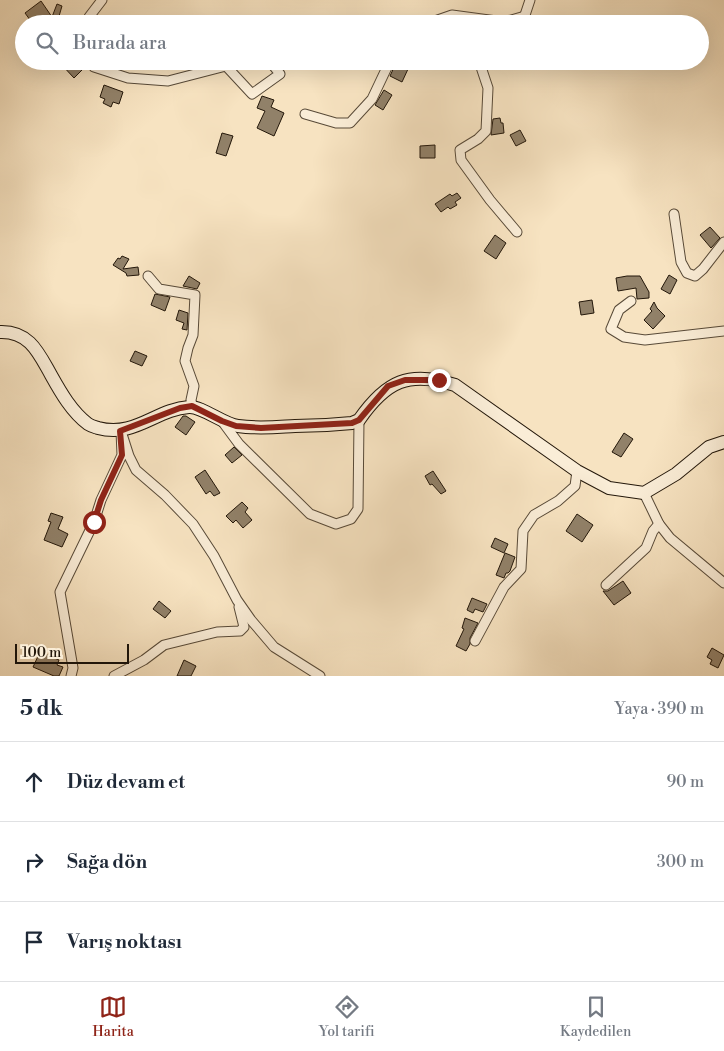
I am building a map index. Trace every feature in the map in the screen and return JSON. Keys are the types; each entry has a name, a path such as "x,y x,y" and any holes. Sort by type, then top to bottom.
{"street":[{"path":"91,15 102,0"},
{"path":"525,15 530,0"},
{"path":"103,70 128,78 168,81 211,70"},
{"path":"230,70 252,94 280,74 277,70"},
{"path":"304,114 336,123 350,123 372,99 386,70"},
{"path":"482,70 488,88 486,131 478,139 460,150 461,160 490,200 517,232"},
{"path":"674,214 681,262 687,273 695,276 703,269 724,242"},
{"path":"148,276 159,289 195,296 193,335 185,361 194,386 190,400 192,406"},
{"path":"630,301 619,310 612,329 624,337 645,340 724,331"},
{"path":"0,332 7,332 26,339 40,353 71,408 89,425 106,430 120,431 180,408 192,406 236,426 261,428 326,426 352,423 359,420 388,386 405,380 439,380 455,385 577,471 609,488 644,493 676,474 708,447 724,442"},
{"path":"222,421 240,444 310,514 336,524 351,519 358,509 359,420"},
{"path":"120,431 136,470 165,494 193,524 214,556 237,600 251,620 274,647 320,676"},
{"path":"71,676 72,668 60,592 94,522 101,500 122,455 120,431"},
{"path":"475,641 504,587 522,569 523,531 534,515 558,501 575,486 577,471"},
{"path":"644,493 659,524 670,538 724,583"},
{"path":"606,584 646,548 653,531 659,524"},
{"path":"114,676 144,660 164,645 217,632 240,631 244,627 237,600"}],"building":[{"path":"41,1 51,15 26,15 25,13"},
{"path":"57,4 62,6 59,15 53,15"},
{"path":"67,70 82,70 74,78"},
{"path":"393,70 408,70 402,82 390,76"},
{"path":"104,85 123,92 119,104 113,102 111,107 103,103 105,99 100,97"},
{"path":"384,90 392,95 383,110 375,105"},
{"path":"262,96 274,100 271,107 284,113 274,136 257,128 265,111 257,108"},
{"path":"500,118 501,123 503,123 504,133 491,135 493,119"},
{"path":"520,130 526,141 516,146 510,135"},
{"path":"222,133 233,136 226,156 216,153"},
{"path":"435,145 435,158 420,158 420,146"},
{"path":"457,193 461,198 455,202 457,205 450,209 448,207 441,212 435,204 450,194 452,196"},
{"path":"710,227 720,238 711,248 700,235"},
{"path":"495,235 506,243 496,259 484,251"},
{"path":"122,256 129,259 123,269 138,267 139,275 127,276 126,273 113,265"},
{"path":"669,275 677,280 670,294 661,289"},
{"path":"189,276 200,283 197,289 183,286"},
{"path":"640,276 649,292 649,298 637,299 636,288 618,291 616,278"},
{"path":"155,294 170,297 165,311 151,305"},
{"path":"592,300 594,313 581,315 579,302"},
{"path":"654,302 665,316 653,329 644,320 652,311 650,309"},
{"path":"179,310 188,313 187,330 182,329 184,323 176,320"},
{"path":"135,351 147,356 142,366 130,361"},
{"path":"183,416 195,422 186,435 175,427"},
{"path":"624,433 633,439 621,457 612,452"},
{"path":"234,447 242,455 232,463 225,455"},
{"path":"205,470 220,493 214,496 210,491 206,494 195,477"},
{"path":"433,471 446,491 441,494 432,484 430,485 425,476"},
{"path":"242,502 248,508 245,512 252,520 243,528 236,520 233,523 226,516"},
{"path":"51,513 63,517 58,529 68,534 62,547 44,540 51,522 48,521"},
{"path":"577,514 593,525 582,542 566,531"},
{"path":"495,538 508,544 504,553 491,547"},
{"path":"505,553 515,557 510,571 506,573 504,578 496,575"},
{"path":"623,581 631,593 614,605 603,591 608,591"},
{"path":"472,598 487,604 483,612 475,609 473,613 467,610"},
{"path":"159,601 171,611 165,618 153,609"},
{"path":"465,618 478,623 466,651 456,646 464,629 462,628"},
{"path":"712,648 724,655 718,668 710,664 712,660 707,657"},
{"path":"40,652 59,660 57,665 63,667 59,676 54,676 33,667"},
{"path":"184,660 196,666 191,676 177,676"}],"route":[{"path":"94,522 110,478 122,455 120,431 180,408 192,406 236,426 261,428 326,426 352,423 359,420 388,386 405,380 439,380"}]}
